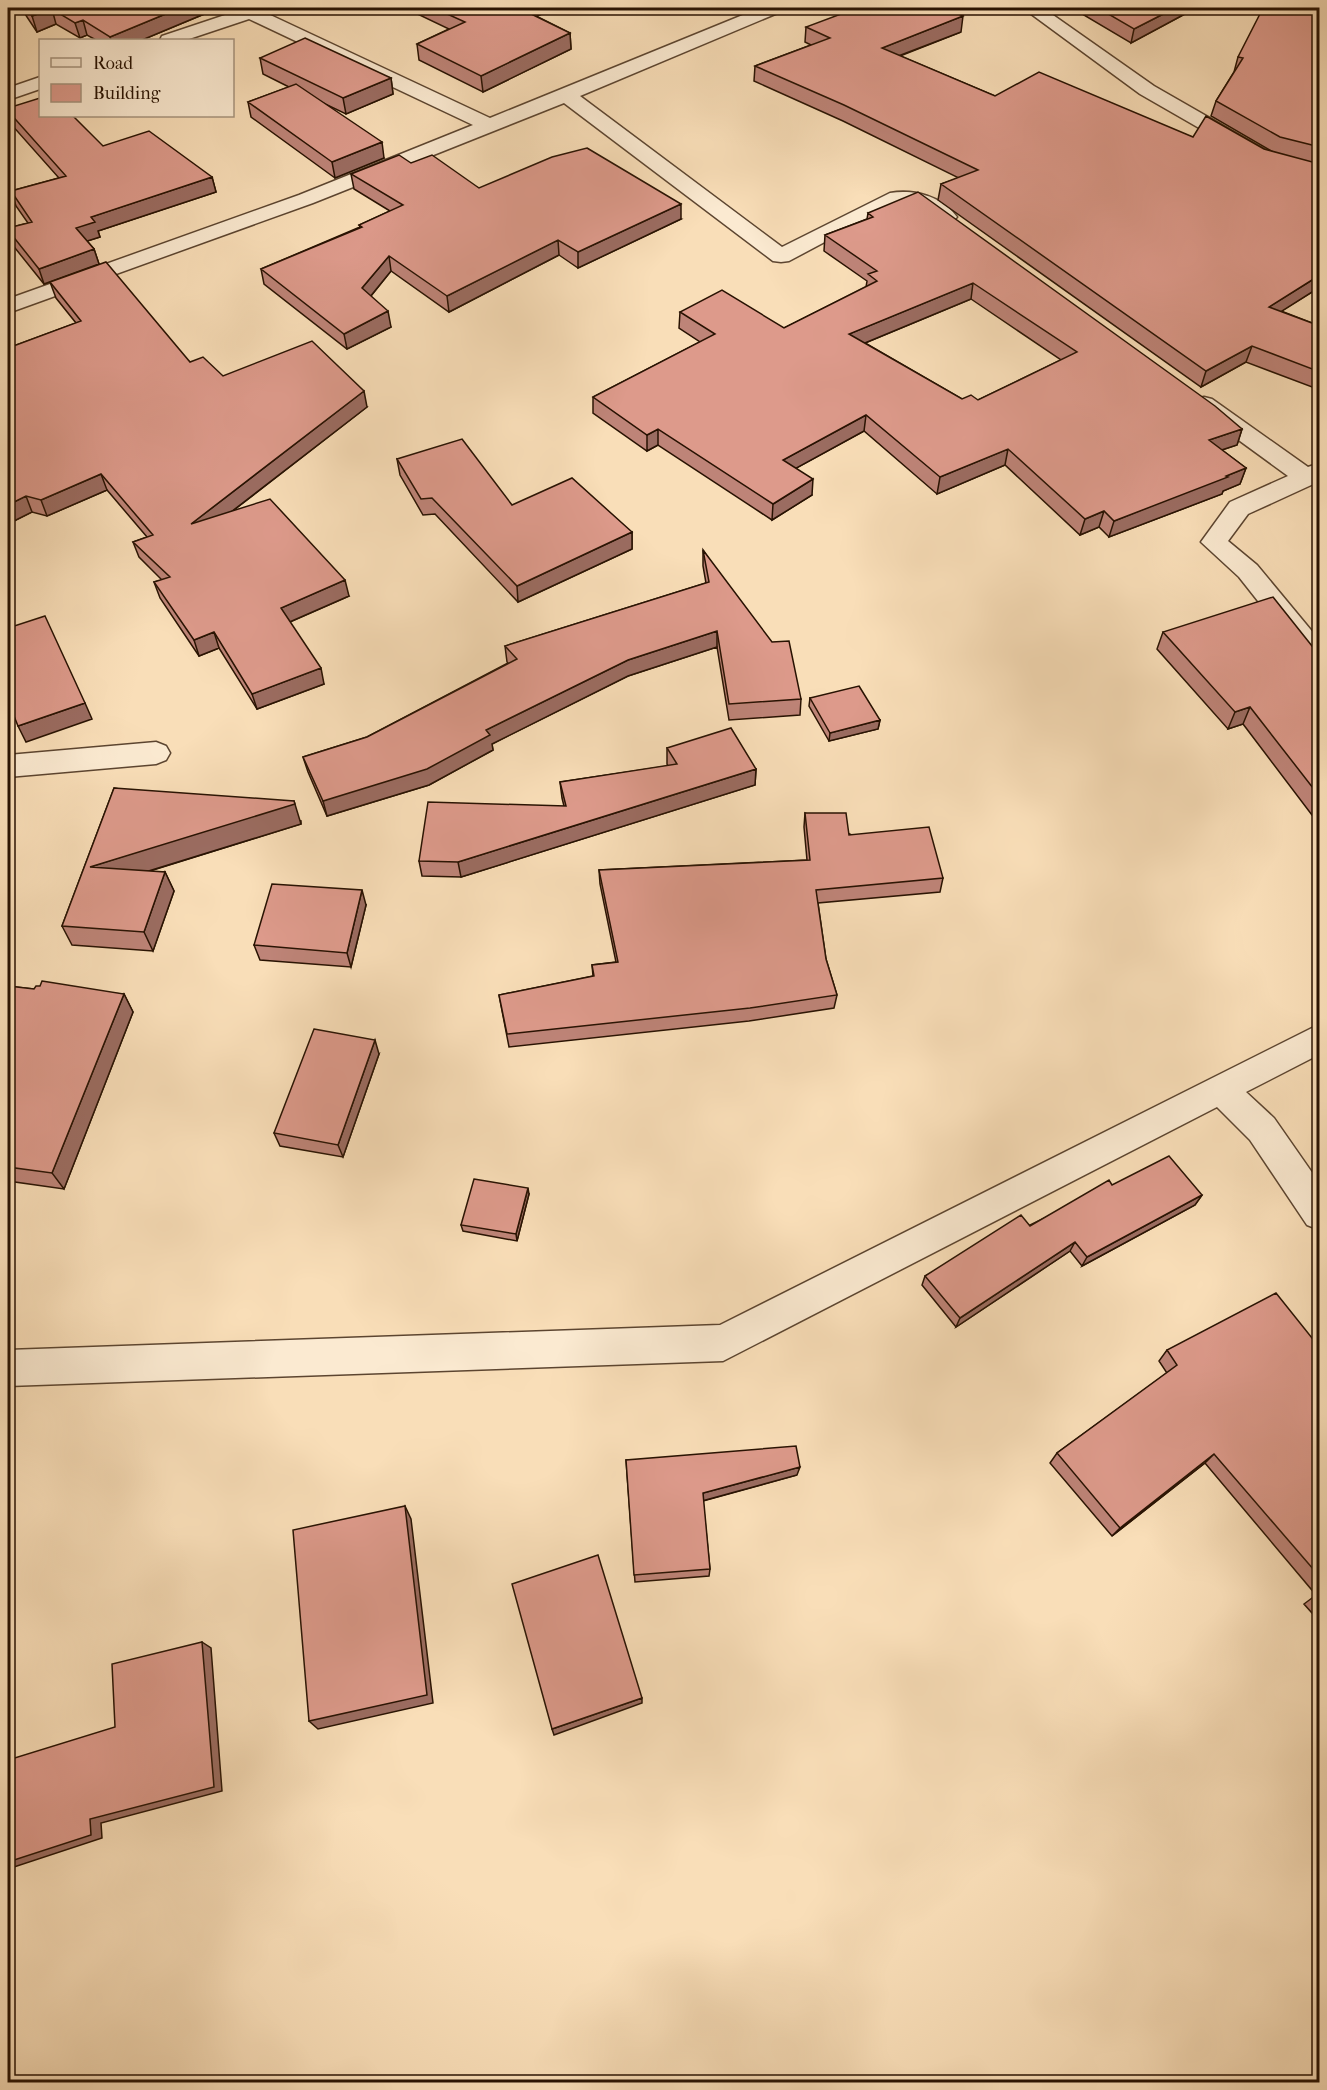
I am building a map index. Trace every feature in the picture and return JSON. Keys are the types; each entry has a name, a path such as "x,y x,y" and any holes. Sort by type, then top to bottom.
{"street":[{"path":"8,306 306,199 566,95 774,8"},
{"path":"1032,8 1148,90 1267,159 1320,173"},
{"path":"172,39 252,9 490,126"},
{"path":"8,94 39,83"},
{"path":"566,95 781,256 890,199 905,196 922,200 960,227"},
{"path":"1190,394 1312,474"},
{"path":"1312,474 1239,508 1214,542 1248,571 1320,660"},
{"path":"8,766 156,753"},
{"path":"8,1368 723,1343 1320,1038"},
{"path":"1221,1089 1263,1129 1320,1214"}],"building":[{"path":"26,8 180,8 110,37 83,20 75,23 52,9 32,16"},
{"path":"434,8 519,8 570,33 481,76 417,44 465,22"},
{"path":"857,8 946,8 963,16 882,48 995,96 1039,72 1193,137 1206,116 1264,149 1320,164 1320,275 1269,307 1320,326 1320,372 1252,346 1206,371 941,184 978,170 844,105 755,66 830,38 806,27"},
{"path":"1098,8 1175,8 1134,29"},
{"path":"1263,8 1320,8 1320,147 1280,137 1216,101 1243,58 1238,57"},
{"path":"305,38 391,78 343,98 260,58"},
{"path":"296,84 382,142 332,162 248,102"},
{"path":"39,98 39,117 74,117 103,146 149,131 212,177 91,217 95,222 76,228 94,249 39,269 8,230 8,228 32,222 11,191 66,176 8,111 8,108"},
{"path":"587,148 681,204 578,252 558,240 447,296 389,256 362,288 388,311 344,334 261,269 362,227 359,225 403,205 351,174 399,155 411,163 432,155 479,188 552,157"},
{"path":"918,192 1215,406 1242,429 1209,440 1246,468 1114,521 1104,511 1085,519 1008,449 940,477 866,415 783,460 813,479 773,504 658,429 647,435 593,397 715,334 680,312 722,290 784,328 877,281 868,274 877,271 825,235 873,217 868,213","holes":["973,283 1077,352 978,400 971,395 962,399 849,334"]},
{"path":"106,262 190,362 203,357 223,376 312,341 364,391 191,524 270,499 345,580 281,608 321,668 252,694 214,632 194,640 154,582 170,577 133,542 153,535 101,474 41,500 26,496 8,505 8,348 81,321 50,282"},
{"path":"462,439 512,505 572,478 632,532 517,586 432,498 421,499 397,459"},
{"path":"703,550 772,642 789,641 801,699 729,704 717,631 628,660 486,730 490,735 427,769 323,801 303,757 367,737 517,659 505,646 709,582"},
{"path":"1273,597 1316,651 1320,652 1320,797 1250,707 1235,712 1163,632"},
{"path":"45,616 85,703 18,726 8,701 8,628"},
{"path":"859,686 880,720 830,733 810,698"},
{"path":"731,728 756,769 458,862 419,861 428,802 566,806 560,782 677,764 667,748"},
{"path":"114,788 294,801 295,804 90,867 165,872 144,932 62,926"},
{"path":"805,813 846,813 849,835 929,827 943,878 816,890 826,959 837,995 750,1008 507,1034 499,995 594,976 592,965 618,962 599,870 810,860"},
{"path":"272,884 362,890 347,953 254,945"},
{"path":"42,981 124,994 52,1173 8,1167 8,986 34,989 40,986"},
{"path":"314,1029 375,1040 338,1145 274,1133"},
{"path":"1169,1156 1202,1195 1087,1257 1075,1242 960,1318 925,1276 1021,1215 1030,1226 1109,1180 1112,1185"},
{"path":"474,1179 528,1188 516,1234 461,1225"},
{"path":"1276,1293 1320,1348 1320,1577 1214,1454 1120,1528 1057,1453 1177,1365 1167,1350"},
{"path":"796,1446 800,1467 703,1493 710,1569 634,1575 626,1460"},
{"path":"405,1506 427,1695 309,1721 293,1530"},
{"path":"598,1555 642,1698 552,1729 512,1584"},
{"path":"202,1642 214,1787 90,1819 91,1835 8,1862 8,1760 115,1727 112,1664"}]}
